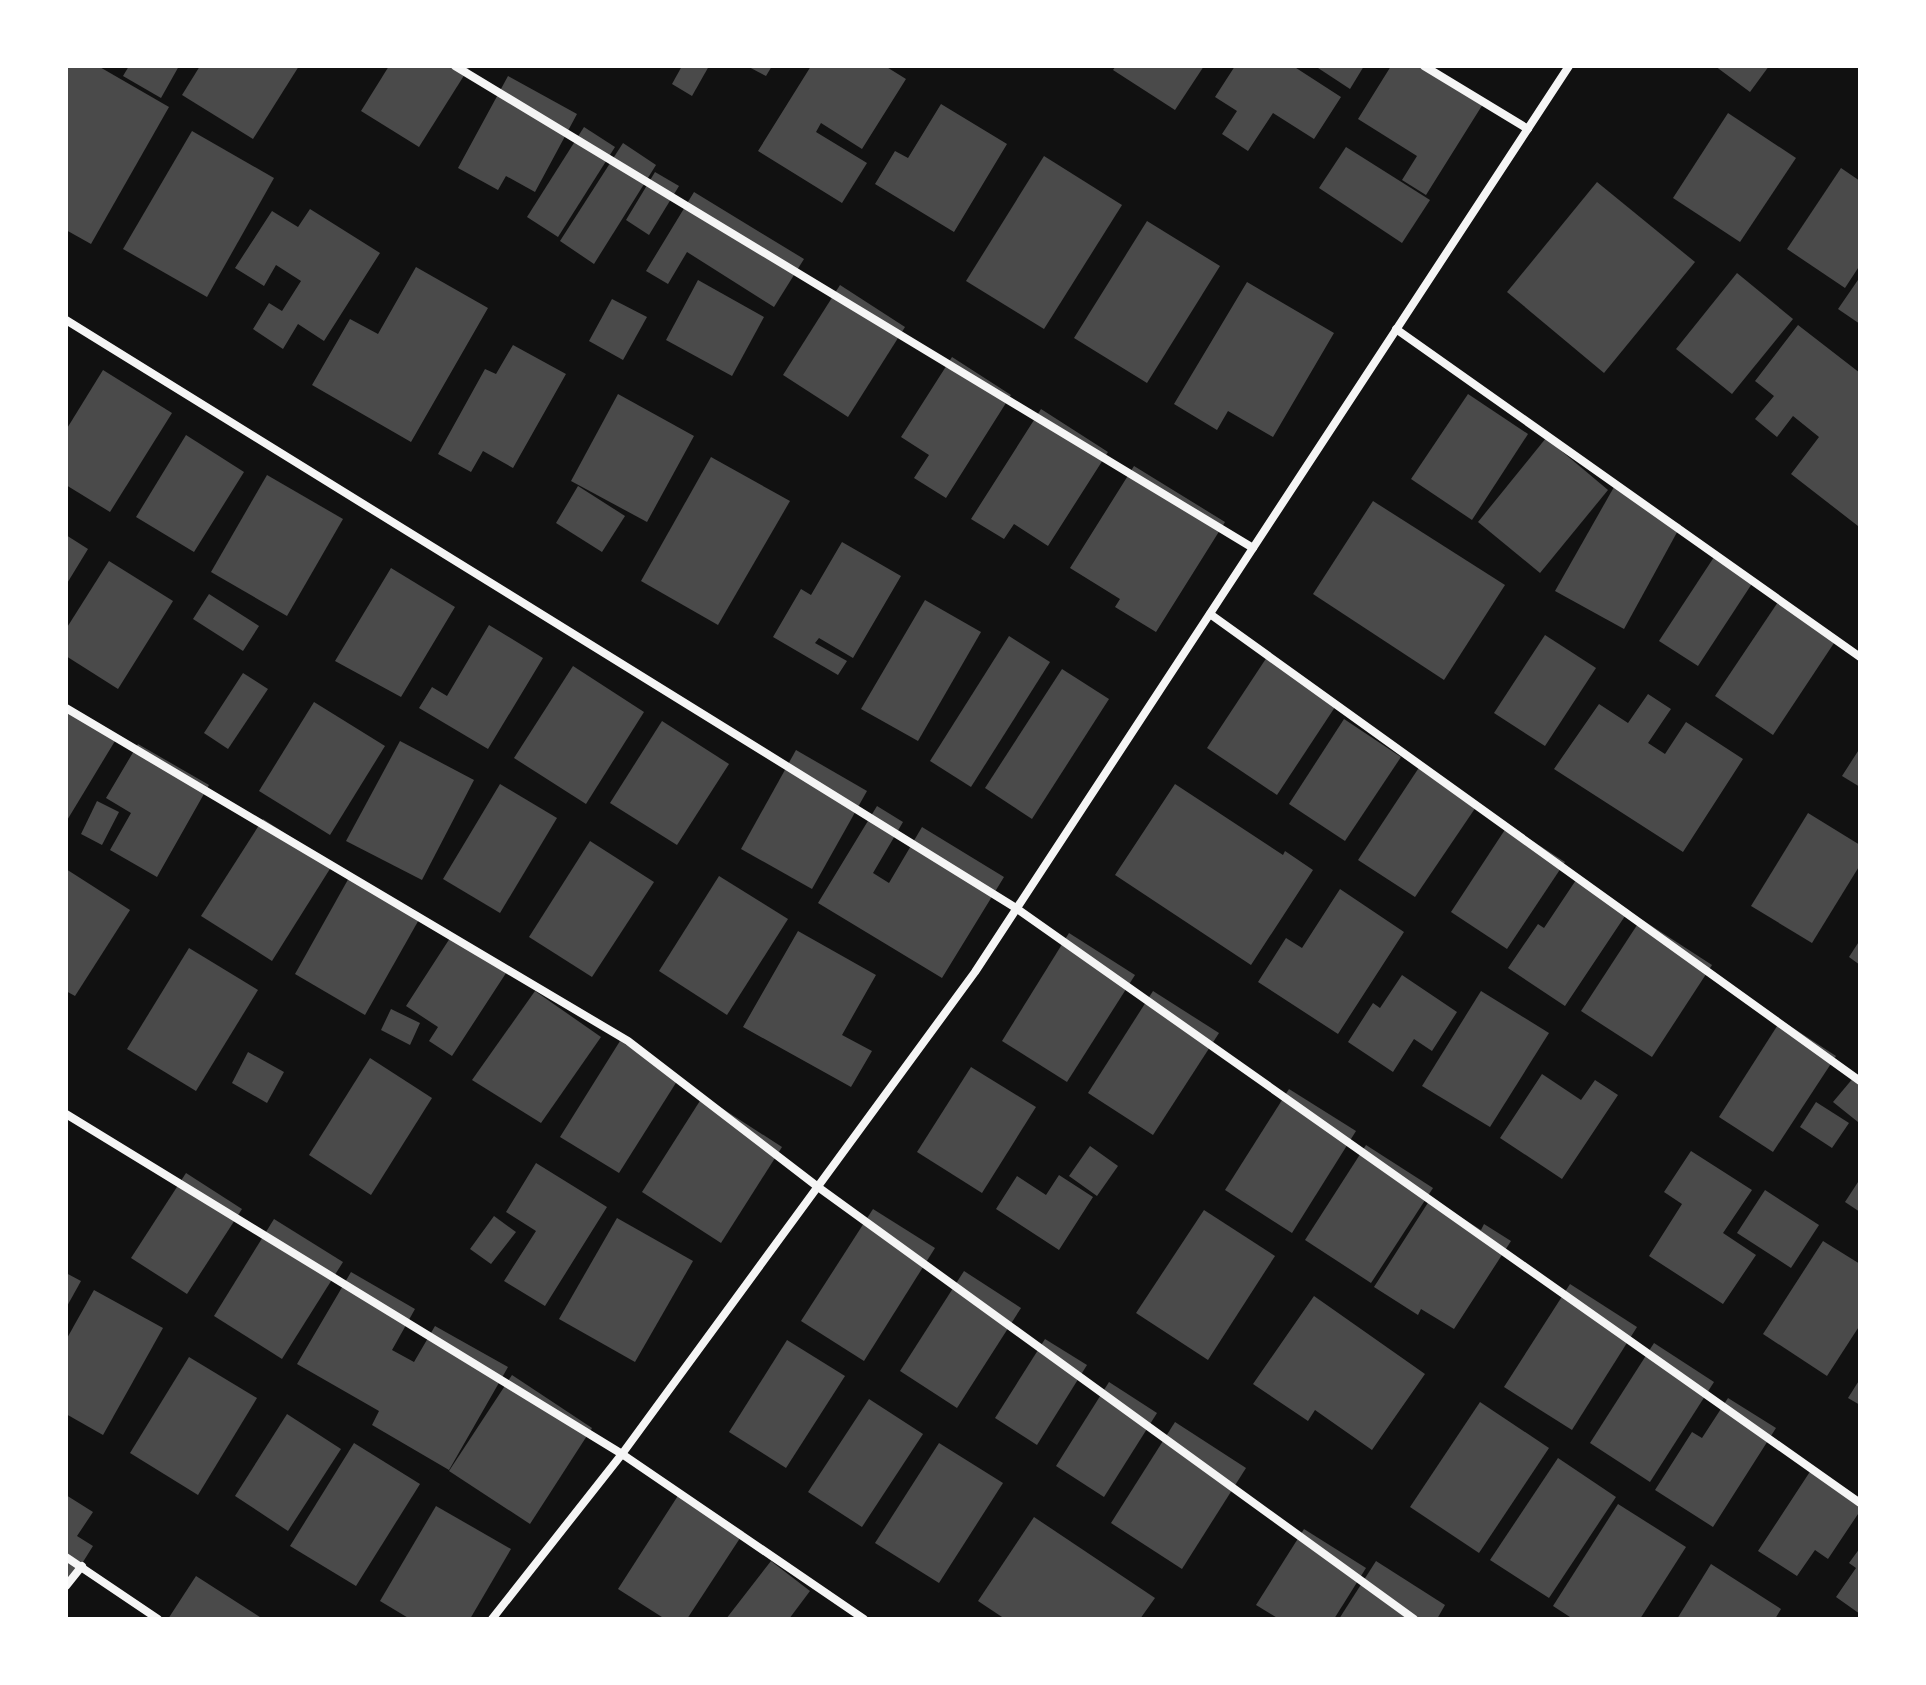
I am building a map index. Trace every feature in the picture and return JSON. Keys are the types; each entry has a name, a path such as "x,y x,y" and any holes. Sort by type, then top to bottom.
{"street":[{"path":"455,66 1253,548"},
{"path":"1424,66 1528,129"},
{"path":"492,1619 622,1454 975,972 1569,66"},
{"path":"66,320 1016,908 1860,1503"},
{"path":"1396,329 1860,657"},
{"path":"1210,614 1860,1081"},
{"path":"66,708 628,1041 818,1187 1414,1619"},
{"path":"66,1114 622,1454 864,1619"},
{"path":"66,1557 158,1619"},
{"path":"66,1586 82,1566"}],"building":[{"path":"66,66 98,66 169,107 91,244 66,230"},
{"path":"129,66 179,66 161,98 123,76"},
{"path":"200,66 299,66 253,139 182,95"},
{"path":"389,66 470,66 419,147 361,111"},
{"path":"682,66 709,66 692,96 672,84"},
{"path":"747,66 772,66 766,76"},
{"path":"811,66 885,66 906,79 862,149 821,123 816,132 867,163 842,203 758,151"},
{"path":"1116,66 1204,66 1175,110 1113,70"},
{"path":"1235,66 1293,66 1341,97 1314,139 1273,113 1248,151 1222,134 1237,111 1215,97"},
{"path":"1315,66 1364,66 1350,89"},
{"path":"1391,66 1423,66 1483,104 1426,195 1402,180 1417,156 1358,119"},
{"path":"1715,66 1769,66 1750,92"},
{"path":"508,76 577,114 535,192 506,176 498,190 458,168"},
{"path":"941,104 1007,144 954,232 875,184 895,151 908,158"},
{"path":"1728,113 1796,158 1740,242 1673,198"},
{"path":"584,127 615,147 558,237 527,217"},
{"path":"192,131 274,178 207,297 123,249"},
{"path":"623,143 656,165 594,264 560,241"},
{"path":"1346,147 1430,200 1402,243 1319,188"},
{"path":"1044,156 1122,205 1044,329 966,281"},
{"path":"1841,168 1860,181 1860,265 1845,288 1787,249"},
{"path":"655,172 679,186 649,235 626,220"},
{"path":"1597,182 1695,262 1604,373 1507,292"},
{"path":"694,192 804,259 774,307 687,252 668,284 646,271"},
{"path":"310,209 380,253 324,341 298,324 283,349 253,329 269,303 282,311 301,281 276,265 264,286 235,268 272,211 298,227"},
{"path":"1147,221 1220,266 1147,383 1074,338"},
{"path":"416,267 488,308 411,442 312,385 350,319 378,334"},
{"path":"1737,273 1793,319 1732,394 1676,349"},
{"path":"1860,277 1860,324 1838,309"},
{"path":"698,280 764,317 732,376 666,340"},
{"path":"1247,282 1334,333 1273,437 1228,411 1217,430 1174,404"},
{"path":"840,285 905,327 848,417 783,375"},
{"path":"612,299 647,317 623,360 589,341"},
{"path":"1798,325 1860,373 1858,526 1791,474 1819,437 1793,416 1777,437 1755,419 1774,396 1755,381"},
{"path":"513,345 566,374 513,468 483,451 471,472 438,454 485,369 496,374"},
{"path":"952,357 1011,395 946,498 914,478 929,455 901,437"},
{"path":"103,370 172,413 110,512 66,485 66,430"},
{"path":"618,394 694,436 647,522 571,481"},
{"path":"1468,394 1528,434 1472,520 1411,479"},
{"path":"1041,409 1108,452 1048,546 1014,524 1004,539 971,519"},
{"path":"186,435 244,472 194,552 136,517"},
{"path":"1546,438 1608,490 1540,573 1478,522"},
{"path":"711,457 790,501 718,625 641,581"},
{"path":"1134,466 1225,522 1156,632 1115,607 1120,599 1070,568"},
{"path":"267,475 343,519 287,616 211,572"},
{"path":"578,486 625,516 602,552 556,523"},
{"path":"1614,487 1681,525 1624,629 1555,591"},
{"path":"1373,501 1505,585 1444,680 1313,594"},
{"path":"66,535 88,549 66,585"},
{"path":"842,542 901,576 853,658 819,638 815,643 847,661 838,675 773,637 801,589 811,595"},
{"path":"1716,554 1755,579 1698,666 1659,641"},
{"path":"109,561 173,601 118,689 66,656 66,629"},
{"path":"391,568 455,607 401,697 335,661"},
{"path":"209,594 259,626 243,651 193,619"},
{"path":"1780,599 1838,637 1773,735 1715,696"},
{"path":"925,600 981,632 918,741 861,709"},
{"path":"489,625 543,658 488,749 419,708 432,687 447,696"},
{"path":"1545,635 1596,668 1545,746 1494,713"},
{"path":"1009,636 1050,662 971,787 930,761"},
{"path":"1267,657 1337,704 1277,795 1207,748"},
{"path":"573,666 644,712 586,804 514,758"},
{"path":"1062,669 1109,699 1032,819 985,788"},
{"path":"243,673 268,689 228,749 204,733"},
{"path":"1648,694 1671,709 1648,743 1665,754 1686,722 1743,759 1683,852 1554,769 1599,704 1628,723"},
{"path":"314,702 385,746 330,835 259,791"},
{"path":"66,704 118,736 66,822"},
{"path":"1344,719 1401,757 1345,841 1289,804"},
{"path":"662,721 729,764 677,845 610,803"},
{"path":"400,741 474,780 422,880 346,841"},
{"path":"138,744 209,785 157,877 110,850 131,813 106,798"},
{"path":"1860,748 1860,787 1842,776"},
{"path":"796,750 867,791 812,889 741,849"},
{"path":"1420,766 1478,804 1415,897 1358,860"},
{"path":"500,784 557,818 500,913 443,879"},
{"path":"1175,784 1283,855 1285,851 1313,870 1251,965 1115,875"},
{"path":"97,801 119,812 102,845 81,834"},
{"path":"877,806 903,822 873,873 889,883 922,827 1004,877 942,978 818,903"},
{"path":"1808,813 1860,845 1860,865 1812,943 1751,906"},
{"path":"263,819 333,864 272,961 201,916"},
{"path":"1508,825 1565,862 1507,949 1451,912"},
{"path":"590,841 654,882 592,977 529,937"},
{"path":"66,869 130,910 75,996 66,991"},
{"path":"350,876 421,916 365,1015 295,974"},
{"path":"719,876 788,919 727,1015 659,971"},
{"path":"1578,877 1629,910 1565,1006 1508,968 1538,924 1544,928"},
{"path":"1340,889 1404,932 1338,1034 1258,982 1286,938 1302,948"},
{"path":"1641,919 1712,965 1652,1057 1581,1011"},
{"path":"798,931 876,975 842,1035 872,1051 851,1087 743,1027"},
{"path":"1069,933 1135,975 1067,1082 1002,1041"},
{"path":"452,935 508,970 452,1056 429,1041 438,1027 406,1006"},
{"path":"1860,940 1860,965 1849,957"},
{"path":"189,948 258,990 196,1091 127,1049"},
{"path":"1402,975 1457,1012 1432,1051 1414,1039 1393,1072 1348,1042 1373,1003 1380,1008"},
{"path":"535,991 601,1037 541,1123 472,1080"},
{"path":"1153,991 1219,1033 1153,1135 1088,1093"},
{"path":"1481,991 1549,1033 1490,1127 1422,1086"},
{"path":"391,1009 420,1023 410,1045 381,1030"},
{"path":"1781,1020 1836,1056 1773,1152 1719,1117"},
{"path":"620,1041 679,1078 619,1173 560,1137"},
{"path":"248,1052 284,1072 267,1103 232,1083"},
{"path":"370,1058 432,1098 371,1195 309,1155"},
{"path":"971,1067 1036,1107 982,1193 917,1152"},
{"path":"1542,1074 1581,1100 1595,1080 1618,1095 1562,1179 1500,1138"},
{"path":"1854,1077 1860,1082 1858,1122 1833,1102"},
{"path":"1289,1089 1356,1131 1292,1233 1225,1190"},
{"path":"703,1096 782,1147 721,1243 642,1192"},
{"path":"1816,1102 1849,1123 1832,1148 1800,1127"},
{"path":"1366,1145 1433,1188 1371,1283 1305,1240"},
{"path":"1090,1146 1118,1166 1097,1196 1069,1176"},
{"path":"1691,1151 1752,1190 1723,1233 1756,1255 1723,1304 1649,1256 1682,1204 1664,1192"},
{"path":"536,1163 607,1207 545,1306 504,1281 536,1231 506,1212"},
{"path":"186,1173 242,1209 187,1294 131,1258"},
{"path":"1059,1175 1093,1197 1059,1250 996,1209 1017,1176 1046,1195"},
{"path":"1860,1179 1860,1212 1845,1202"},
{"path":"1765,1190 1819,1225 1791,1268 1737,1233"},
{"path":"1431,1198 1481,1230 1484,1224 1511,1241 1454,1329 1421,1309 1418,1315 1374,1287"},
{"path":"873,1209 935,1248 864,1361 801,1321"},
{"path":"1204,1210 1275,1256 1208,1360 1136,1313"},
{"path":"494,1216 516,1232 491,1264 470,1249"},
{"path":"617,1218 693,1261 635,1362 559,1319"},
{"path":"274,1219 343,1262 282,1359 214,1316"},
{"path":"1823,1241 1860,1264 1860,1325 1827,1376 1763,1334"},
{"path":"964,1271 1021,1308 957,1408 900,1371"},
{"path":"351,1272 415,1309 392,1350 414,1362 435,1326 508,1367 449,1470 372,1425 379,1411 297,1364"},
{"path":"66,1273 81,1281 66,1308"},
{"path":"1570,1284 1637,1327 1572,1430 1504,1387"},
{"path":"94,1290 163,1328 103,1435 66,1414 66,1340"},
{"path":"1314,1296 1425,1374 1372,1450 1315,1410 1308,1421 1253,1384"},
{"path":"1045,1339 1087,1365 1037,1445 995,1418"},
{"path":"787,1340 845,1376 786,1468 729,1432"},
{"path":"1654,1343 1714,1382 1650,1482 1590,1443"},
{"path":"189,1357 257,1398 198,1495 130,1453"},
{"path":"512,1375 592,1428 530,1524 449,1471"},
{"path":"1860,1379 1860,1405 1848,1398"},
{"path":"1109,1382 1157,1413 1104,1497 1056,1466"},
{"path":"1728,1398 1776,1428 1713,1527 1655,1490 1692,1432 1702,1438"},
{"path":"869,1399 923,1434 862,1527 808,1492"},
{"path":"1480,1402 1549,1448 1479,1553 1410,1507"},
{"path":"287,1414 341,1449 288,1531 235,1496"},
{"path":"1175,1422 1246,1468 1182,1569 1111,1523"},
{"path":"354,1443 420,1484 356,1586 290,1546"},
{"path":"939,1443 1003,1483 939,1583 875,1543"},
{"path":"1558,1458 1616,1497 1549,1598 1490,1560"},
{"path":"1813,1467 1860,1498 1860,1511 1828,1559 1815,1550 1797,1576 1758,1551"},
{"path":"681,1491 744,1532 687,1619 665,1619 618,1589"},
{"path":"66,1495 93,1512 77,1536 93,1546 66,1589"},
{"path":"1618,1504 1686,1547 1640,1619 1573,1619 1553,1606"},
{"path":"436,1506 511,1549 470,1619 410,1619 380,1601"},
{"path":"1034,1517 1155,1598 1140,1619 1005,1619 978,1601"},
{"path":"1304,1529 1366,1568 1334,1619 1279,1619 1256,1605"},
{"path":"1860,1548 1860,1614 1836,1597 1856,1568 1849,1563"},
{"path":"771,1561 810,1591 789,1619 726,1619"},
{"path":"1376,1561 1445,1605 1437,1619 1339,1619"},
{"path":"1711,1564 1781,1609 1775,1619 1677,1619"},
{"path":"196,1576 263,1619 168,1619"}]}
